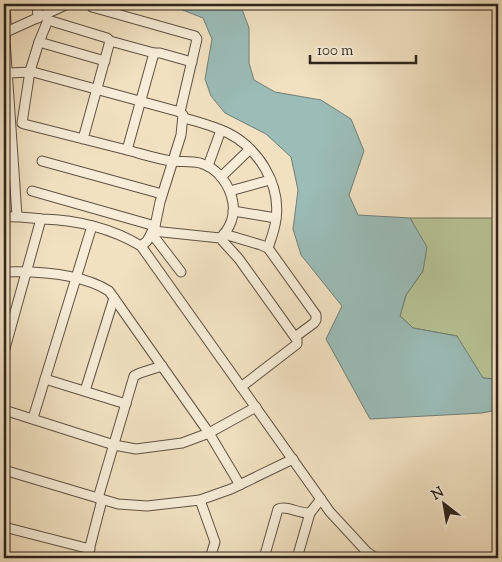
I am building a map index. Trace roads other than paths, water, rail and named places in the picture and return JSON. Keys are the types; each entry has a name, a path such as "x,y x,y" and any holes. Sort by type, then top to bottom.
{"street":[{"path":"4,4 8,73 6,88 17,216"},
{"path":"37,4 38,18"},
{"path":"5,33 68,4"},
{"path":"92,7 195,36 197,39 173,161 153,230 141,246"},
{"path":"192,62 110,41 107,38 48,20 30,71 22,123 173,161 199,163 208,166 221,177 230,191 233,211 232,220 222,236"},
{"path":"83,139 110,41"},
{"path":"39,42 105,61"},
{"path":"127,150 154,53"},
{"path":"8,73 30,71 97,89 182,115 236,137 257,156 270,180 275,196 276,218 268,248"},
{"path":"208,166 221,130"},
{"path":"221,177 250,149"},
{"path":"42,161 162,194"},
{"path":"230,191 270,180"},
{"path":"32,191 153,230 222,236 268,248 316,315 314,323 295,337"},
{"path":"233,211 276,218"},
{"path":"4,217 17,216 54,219 92,226 110,230 141,246 330,512 367,552 376,558"},
{"path":"4,352 41,219"},
{"path":"33,418 92,226"},
{"path":"153,230 181,272"},
{"path":"222,236 297,340 297,344 241,387"},
{"path":"4,272 26,271 75,277 96,283 109,291 209,433 240,485"},
{"path":"85,391 114,298"},
{"path":"4,527 89,554 100,499 134,376 140,372 162,366"},
{"path":"45,379 126,404"},
{"path":"4,410 114,445 136,449 182,443 235,421 256,407"},
{"path":"4,470 118,504 147,506 200,500 240,485 293,459"},
{"path":"297,558 310,513 321,499"},
{"path":"200,500 215,542 210,558"},
{"path":"264,558 278,509 282,507 310,513"}],"water":[{"path":"148,4 240,4 249,28 249,63 254,80 275,92 321,100 351,119 364,151 349,195 358,215 410,218 427,247 423,271 406,295 400,316 413,328 457,336 483,378 498,379 498,410 482,413 370,419 326,339 342,306 301,255 293,229 298,190 291,157 266,134 225,113 211,96 205,79 212,39 203,18 175,7"}]}
